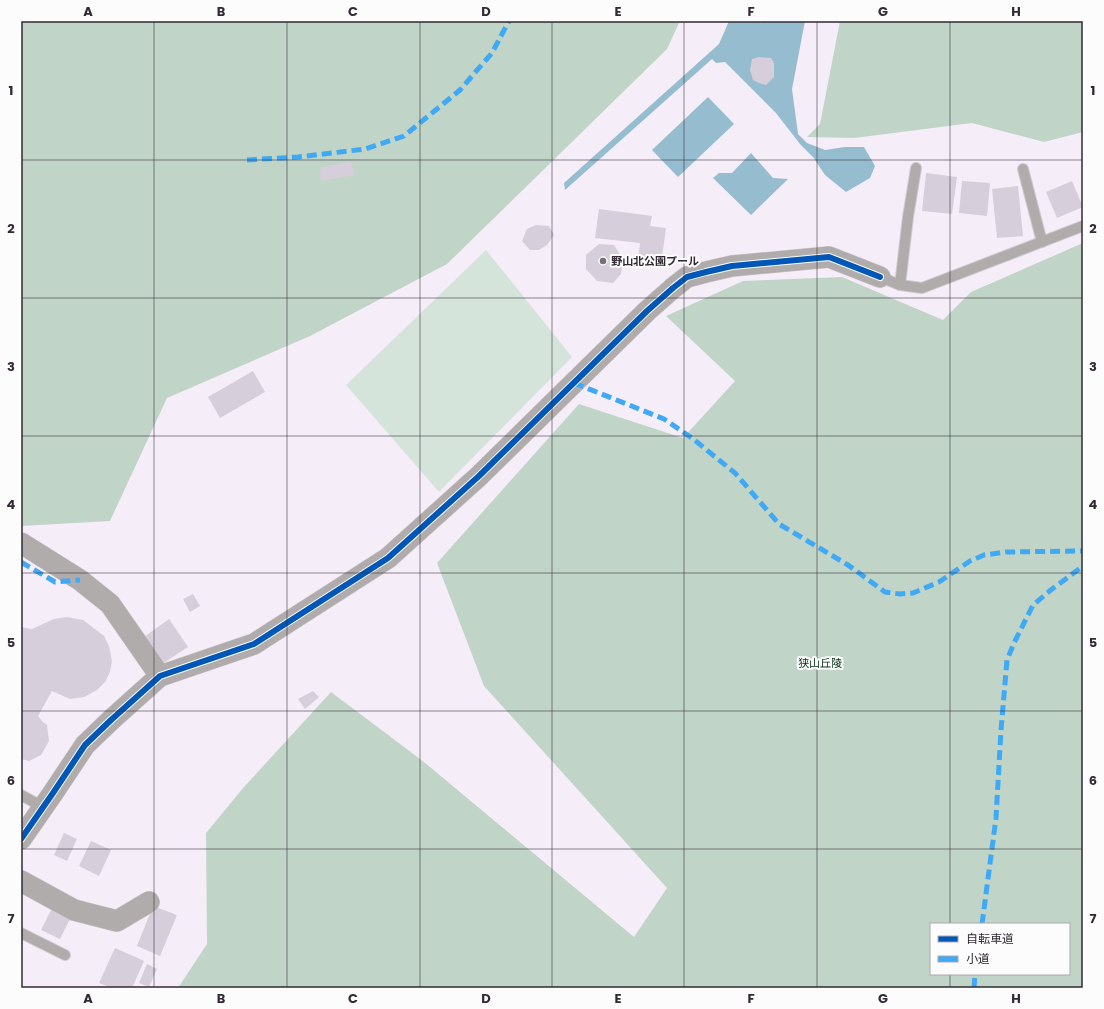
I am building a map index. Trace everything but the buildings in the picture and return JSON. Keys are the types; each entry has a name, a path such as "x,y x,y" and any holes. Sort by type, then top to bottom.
{"street":[{"path":"21,839 85,745 160,676 254,644 388,558 479,476 648,311 687,277 732,266 829,257 880,277"},
{"path":"21,544 80,580 110,604 160,676"},
{"path":"21,881 74,910 117,921 149,902"}],"lane":[{"path":"900,285 908,217 916,168"},
{"path":"1023,169 1042,242"},
{"path":"880,277 900,285 922,288 1083,226"},
{"path":"21,795 43,807"},
{"path":"21,933 65,955"}],"shaded area":[{"path":"486,250 572,357 439,492 346,385"}],"green space":[{"path":"21,21 680,21 667,49 447,264 310,336 167,398 110,521 21,526"},
{"path":"840,21 1083,21 1083,132 1044,142 972,123 854,138 807,137 820,124"},
{"name":"狭山丘陵","path":"1083,243 1083,988 178,988 207,944 206,833 244,787 331,692 424,762 634,937 667,888 484,686 437,563 579,404 683,438 735,381 666,316 743,281 842,277 943,320 971,292"}],"water":[{"path":"729,21 758,21 760,23 764,21 805,21 792,89 798,134 807,143 825,150 845,147 864,147 875,166 870,178 846,192 825,175 813,157 800,144 776,113 725,62 716,63 712,59 565,190 564,183 719,44"},
{"path":"708,97 734,124 678,177 652,150"},
{"path":"751,153 773,178 788,179 751,215 713,178 719,173 732,173"}],"marked path":[{"path":"247,160 298,157 365,149 404,136 460,90 492,53 509,21"},
{"path":"574,383 664,419 692,438 735,473 779,524 848,565 885,592 900,594 913,593 939,582 970,561 984,555 1006,552 1083,551"},
{"path":"21,562 55,582 80,580"},
{"path":"982,923 996,818 1007,660 1033,605 1083,566"},
{"path":"974,988 975,975"}],"cycle path":[{"path":"21,839 85,745 160,676 254,644 388,558 479,476 647,311 687,277 732,266 829,257 880,277"}],"place":[{"name":"野山北公園プール","path":"603,261"}]}
